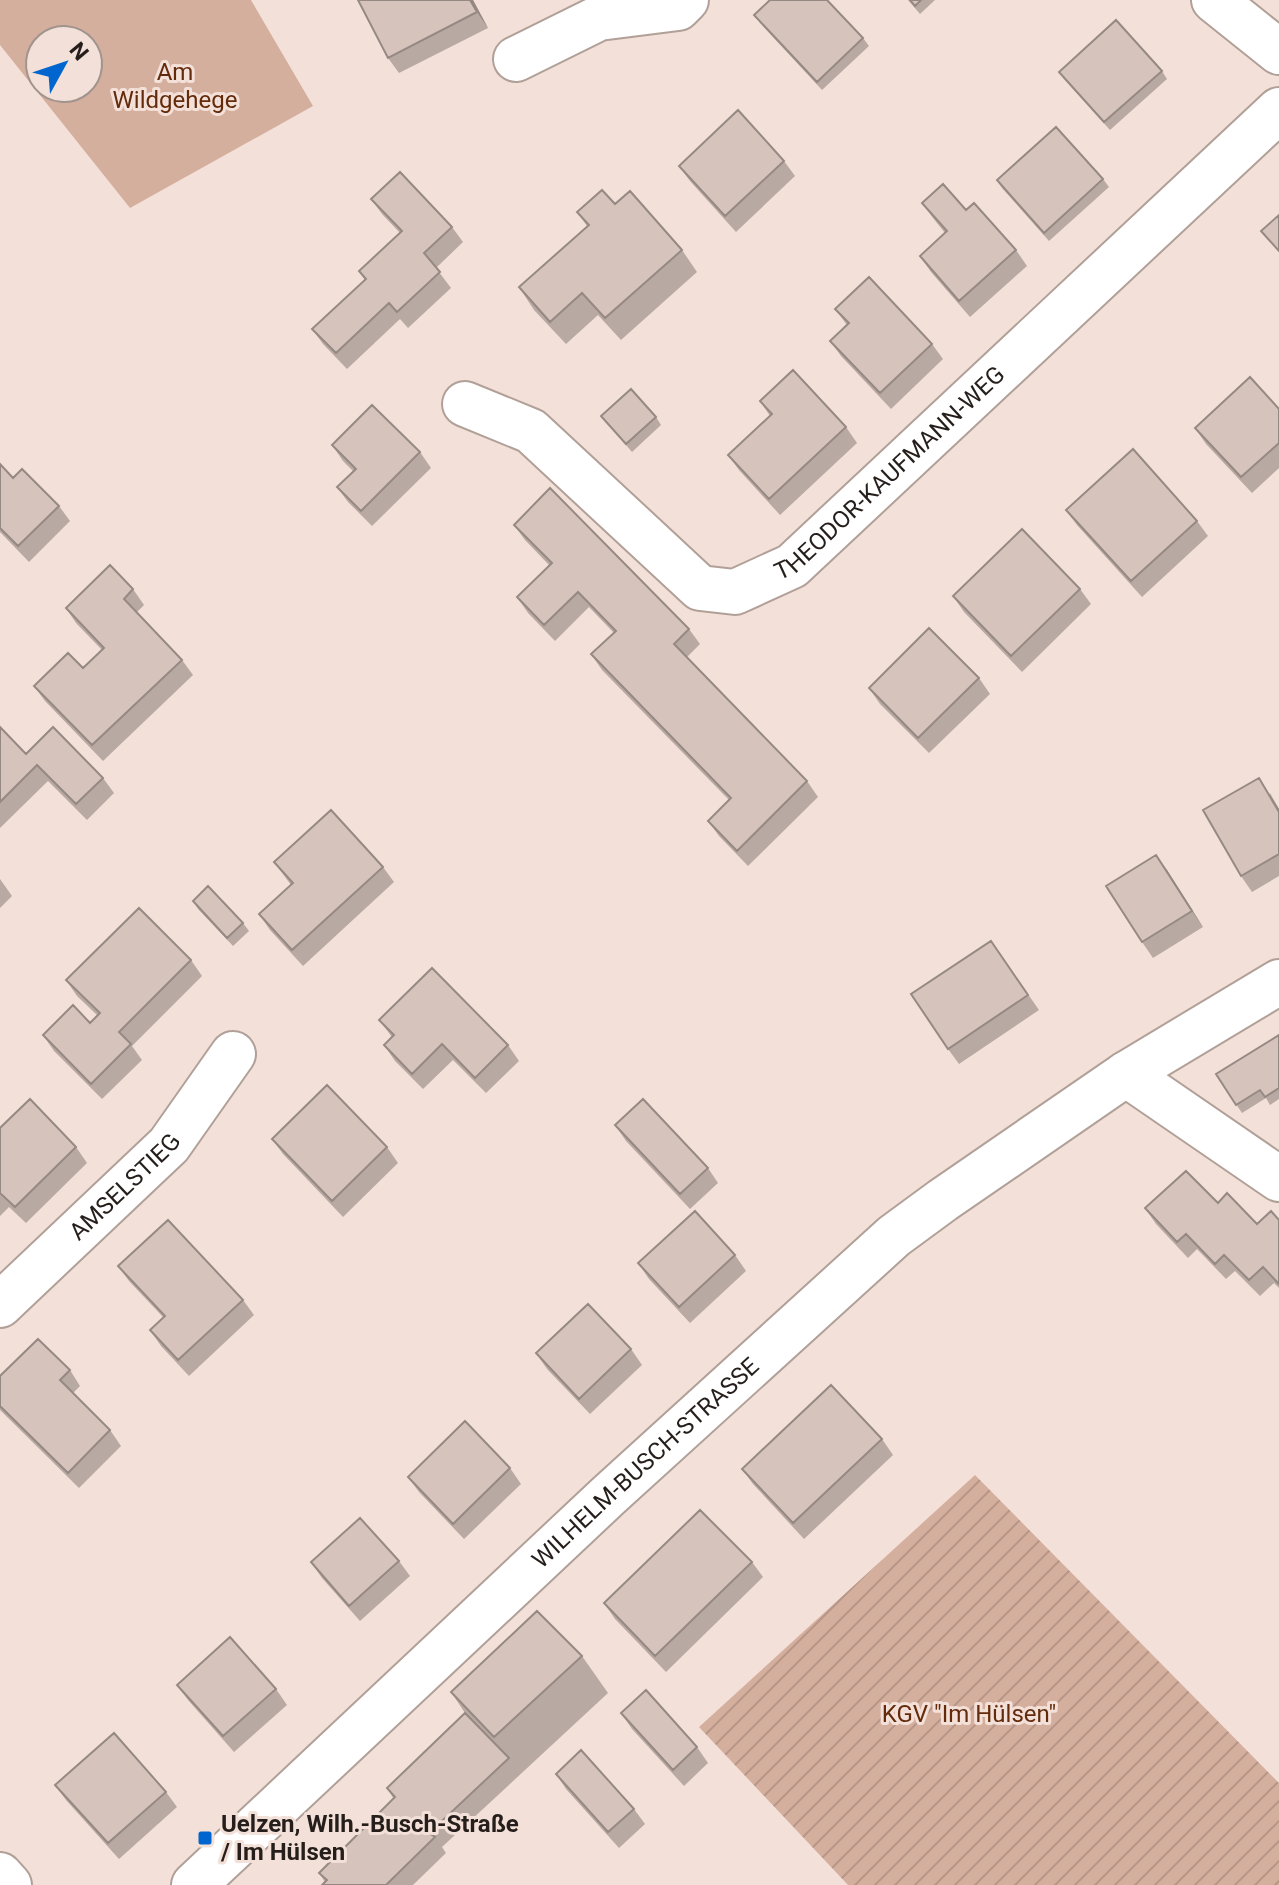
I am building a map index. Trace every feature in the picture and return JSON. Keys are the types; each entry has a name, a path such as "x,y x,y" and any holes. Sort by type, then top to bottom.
{"street":[{"path":"516,59 599,18 678,8 686,0"},
{"path":"1214,0 1279,52"},
{"name":"THEODOR-KAUFMANN-WEG","path":"465,404 531,431 700,588 735,592 792,566 1279,110"},
{"name":"WILHELM-BUSCH-STRASSE","path":"194,1885 608,1496 894,1236 1126,1074 1279,982"},
{"name":"AMSELSTIEG","path":"0,1305 169,1145 233,1054"},
{"path":"1126,1074 1279,1179"},
{"path":"0,1875 9,1885"}],"green space":[{"name":"Am Wildgehege","path":"0,0 251,0 313,106 130,208 47,104 104,104 104,24 24,24 24,75 0,45"},
{"name":"KGV \"Im Hülsen\"","path":"975,1475 1279,1783 1279,1885 848,1885 699,1727"}],"building":[{"path":"358,0 470,0 477,12 388,58"},
{"path":"770,0 827,0 863,38 817,82 754,15"},
{"path":"1116,20 1162,71 1104,122 1059,72"},
{"path":"738,110 784,161 725,216 679,166"},
{"path":"1056,127 1103,179 1044,233 997,180"},
{"path":"400,172 452,227 424,253 440,272 397,312 389,303 336,353 312,329 366,279 359,271 402,231 371,199"},
{"path":"943,184 966,210 974,203 1016,250 959,301 920,256 947,231 922,203"},
{"path":"602,190 615,204 630,191 682,250 605,318 582,293 550,322 519,287 589,225 577,212"},
{"path":"1279,215 1279,251 1261,231"},
{"path":"869,277 932,344 880,393 830,341 849,323 835,309"},
{"path":"793,370 846,427 769,499 728,455 772,414 760,401"},
{"path":"1250,377 1279,409 1279,443 1241,477 1195,428"},
{"path":"631,389 656,417 626,444 601,416"},
{"path":"372,405 420,452 361,511 337,487 356,469 332,445"},
{"path":"1133,449 1197,521 1131,581 1066,510"},
{"path":"0,464 13,478 22,469 59,506 18,546 0,528"},
{"path":"550,488 689,629 674,644 807,781 737,851 708,821 731,798 591,654 616,631 578,592 544,625 517,597 552,563 514,525"},
{"path":"1022,529 1080,589 1011,656 953,596"},
{"path":"110,565 133,589 124,599 182,660 92,745 34,686 68,653 83,668 104,648 66,608"},
{"path":"929,628 979,678 918,738 869,688"},
{"path":"0,727 26,754 53,727 103,778 76,804 37,765 0,802"},
{"path":"1259,778 1279,812 1279,854 1241,876 1203,810"},
{"path":"331,810 383,867 292,950 259,914 293,883 274,862"},
{"path":"1156,855 1192,911 1142,942 1106,886"},
{"path":"208,886 243,923 227,938 193,901"},
{"path":"139,908 191,960 119,1032 131,1044 91,1084 43,1035 73,1005 90,1023 100,1013 66,980"},
{"path":"991,941 1028,995 948,1049 911,994"},
{"path":"432,968 508,1045 475,1078 442,1044 412,1074 384,1045 394,1035 379,1020"},
{"path":"1279,1035 1279,1088 1265,1097 1260,1090 1236,1105 1216,1074"},
{"path":"327,1085 387,1147 332,1201 272,1139"},
{"path":"30,1099 76,1147 15,1207 0,1193 0,1128"},
{"path":"643,1099 708,1168 680,1194 615,1125"},
{"path":"1186,1171 1218,1203 1227,1193 1257,1224 1271,1211 1279,1220 1279,1284 1263,1267 1249,1280 1224,1255 1215,1264 1186,1234 1177,1242 1145,1208"},
{"path":"695,1211 735,1255 679,1307 638,1263"},
{"path":"168,1220 243,1300 178,1360 150,1330 165,1316 118,1266"},
{"path":"588,1304 631,1349 579,1399 536,1353"},
{"path":"38,1339 70,1370 60,1380 110,1430 68,1473 0,1406 0,1376"},
{"path":"831,1385 882,1439 793,1523 742,1469"},
{"path":"465,1421 510,1468 453,1524 408,1477"},
{"path":"700,1510 752,1562 655,1656 604,1603"},
{"path":"360,1518 399,1561 349,1606 311,1562"},
{"path":"537,1611 582,1656 494,1737 451,1692"},
{"path":"230,1637 276,1689 223,1736 177,1685"},
{"path":"646,1690 697,1747 673,1770 621,1713"},
{"path":"465,1713 509,1758 429,1833 435,1837 386,1885 322,1885 327,1880 319,1873 395,1797 387,1788"},
{"path":"114,1733 166,1792 108,1843 55,1785"},
{"path":"581,1750 634,1809 608,1832 556,1774"}],"place":[{"name":"Uelzen, Wilh.-Busch-Straße / Im Hülsen","path":"205,1838"}]}
